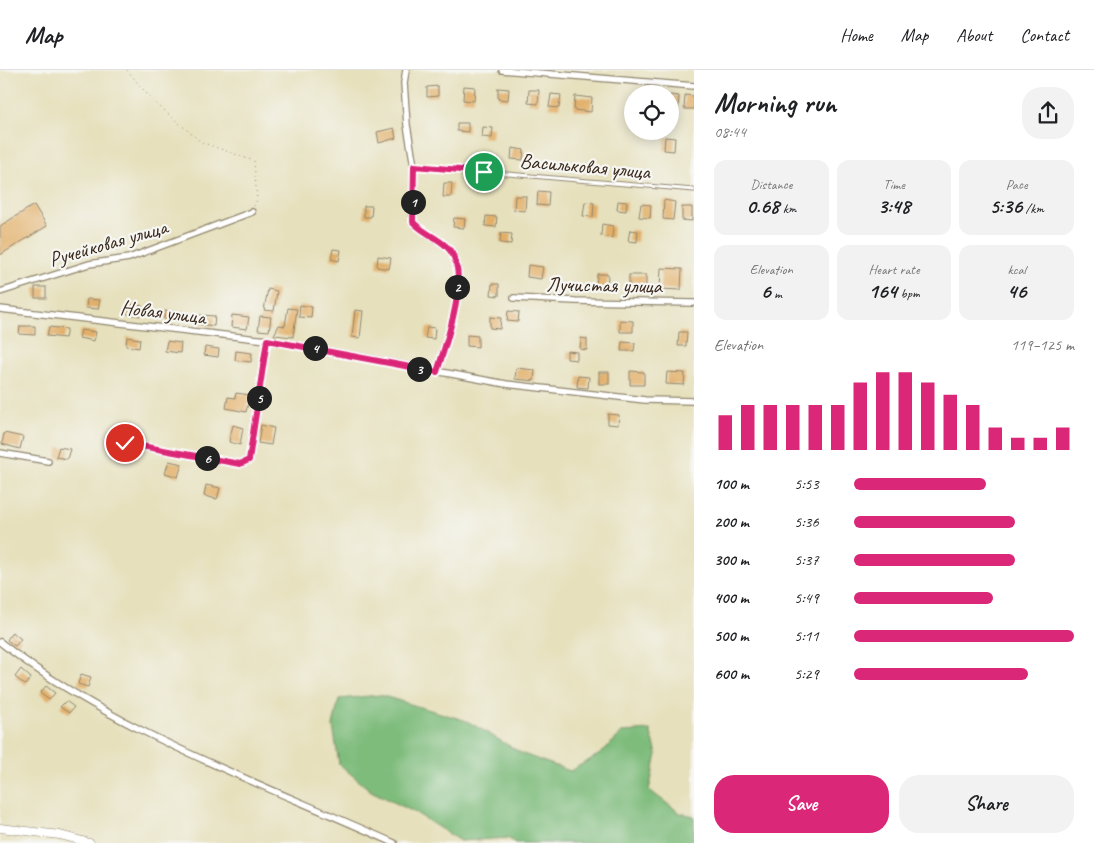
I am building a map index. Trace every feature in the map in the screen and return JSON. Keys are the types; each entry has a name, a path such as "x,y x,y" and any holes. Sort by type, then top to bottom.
{"main road":[{"path":"0,828 60,835 90,843"}],"street":[{"path":"406,70 404,83 407,125 414,166 413,222 420,230 447,247 455,258 459,271 454,311 437,372"},
{"path":"502,70 694,86"},
{"name":"Ручейковая улица","path":"0,292 89,264 129,258 252,212"},
{"name":"Лучистая улица","path":"514,298 575,302 694,303"},
{"name":"Новая улица","path":"0,309 267,340 437,372 559,391 645,400 694,402"},
{"path":"125,443 240,464 249,460 267,340"},
{"path":"0,453 48,460"},
{"path":"0,642 73,693 199,760 316,808 394,843"}],"lane":[{"name":"Васильковая улица","path":"414,166 694,190"}],"path":[{"path":"127,70 152,100 201,142 254,161 257,200 252,212"}],"green space":[{"path":"380,695 467,721 523,754 570,771 600,754 623,732 650,730 657,754 649,790 680,813 694,816 694,843 515,843 508,838 460,841 416,813 371,791 339,764 333,726 339,699"}],"building":[{"path":"438,86 438,96 427,97 427,87"},
{"path":"464,86 475,87 474,101 463,100"},
{"path":"498,88 509,89 508,100 498,99"},
{"path":"529,90 539,90 538,104 528,103"},
{"path":"551,94 561,95 559,108 549,107"},
{"path":"685,95 694,96 694,109 684,109"},
{"path":"575,96 592,98 591,112 574,110"},
{"path":"457,123 468,123 468,132 457,131"},
{"path":"483,127 493,128 492,138 482,137"},
{"path":"394,128 396,138 379,143 377,132"},
{"path":"665,140 675,140 674,151 664,150"},
{"path":"512,148 524,150 523,160 511,159"},
{"path":"444,183 452,183 451,197 443,197"},
{"path":"538,191 549,192 548,206 537,205"},
{"path":"515,196 526,196 525,211 514,210"},
{"path":"664,200 675,202 673,220 663,219"},
{"path":"618,201 627,202 626,211 617,210"},
{"path":"585,202 594,203 593,217 583,216"},
{"path":"641,204 651,205 650,218 639,217"},
{"path":"34,205 47,226 0,255 0,226"},
{"path":"364,206 372,206 371,217 364,217"},
{"path":"682,207 692,207 692,221 682,220"},
{"path":"486,216 497,217 496,227 485,226"},
{"path":"454,218 465,219 464,228 453,227"},
{"path":"602,224 613,226 612,238 601,236"},
{"path":"630,230 638,231 637,242 628,241"},
{"path":"501,233 512,234 511,244 500,243"},
{"path":"333,249 341,250 339,261 331,259"},
{"path":"378,256 391,258 389,269 377,267"},
{"path":"528,265 543,267 541,279 527,277"},
{"path":"661,268 682,269 681,290 660,289"},
{"path":"597,274 608,274 607,288 596,288"},
{"path":"629,275 646,275 646,291 629,291"},
{"path":"492,284 499,284 499,296 491,295"},
{"path":"35,287 46,287 46,298 35,298"},
{"path":"268,289 277,291 274,311 264,310"},
{"path":"87,299 100,300 98,309 86,308"},
{"path":"129,304 142,306 140,316 127,314"},
{"path":"300,305 312,307 311,318 299,317"},
{"path":"288,308 297,309 293,337 274,335 279,325 285,326"},
{"path":"355,310 363,311 360,338 352,337"},
{"path":"165,311 182,312 181,321 164,319"},
{"path":"508,311 519,312 518,322 507,321"},
{"path":"199,315 215,316 214,326 198,324"},
{"path":"232,315 249,317 247,329 231,327"},
{"path":"260,316 271,317 269,331 258,330"},
{"path":"490,317 501,318 500,329 490,328"},
{"path":"620,320 633,321 633,332 620,332"},
{"path":"20,326 35,326 35,335 19,334"},
{"path":"49,327 67,329 65,338 47,336"},
{"path":"427,327 435,328 434,339 425,338"},
{"path":"81,330 96,332 94,341 79,338"},
{"path":"679,332 687,332 686,346 678,346"},
{"path":"467,335 478,336 478,347 467,346"},
{"path":"127,337 140,339 139,348 126,346"},
{"path":"581,338 587,339 587,350 580,349"},
{"path":"167,341 181,343 180,353 165,351"},
{"path":"622,342 635,343 634,351 621,351"},
{"path":"205,347 219,349 218,357 204,355"},
{"path":"236,351 252,353 251,362 235,360"},
{"path":"567,351 577,352 577,360 567,359"},
{"path":"516,368 535,370 534,381 515,379"},
{"path":"630,371 644,372 644,385 630,385"},
{"path":"599,372 609,372 609,384 599,384"},
{"path":"667,372 685,373 684,385 666,384"},
{"path":"578,376 589,377 588,388 577,387"},
{"path":"236,393 250,395 246,412 226,408 228,397 235,398"},
{"path":"608,414 619,415 618,425 608,424"},
{"path":"233,425 243,428 240,445 229,442"},
{"path":"261,425 274,428 271,445 258,443"},
{"path":"4,433 23,437 20,449 2,444"},
{"path":"59,447 70,449 67,459 56,457"},
{"path":"169,461 182,464 178,477 165,473"},
{"path":"206,485 220,488 217,499 204,496"},
{"path":"12,632 21,639 15,646 7,640"},
{"path":"21,669 31,678 25,685 15,677"},
{"path":"81,674 91,677 88,687 78,684"},
{"path":"46,686 55,693 49,700 40,693"},
{"path":"66,701 74,707 69,713 60,707"}],"route":[{"path":"125,443 240,464 249,460 267,340 437,372 454,311 459,271 455,258 447,247 420,230 413,222 414,166 484,172"}]}
